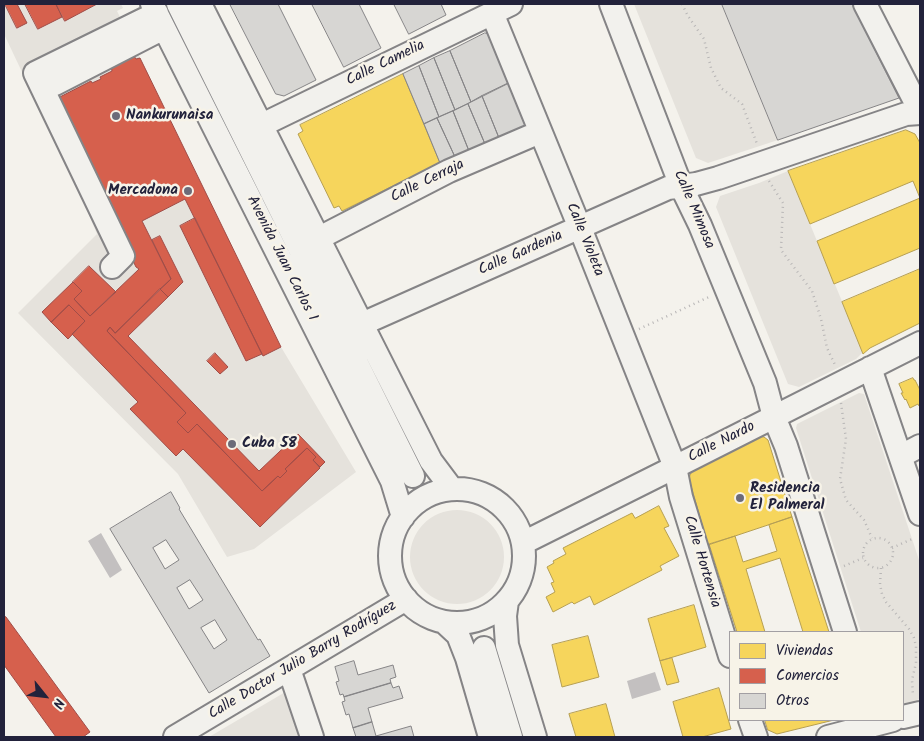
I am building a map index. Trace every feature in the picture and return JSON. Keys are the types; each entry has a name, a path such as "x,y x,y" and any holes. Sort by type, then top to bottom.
{"street":[{"name":"Avenida Juan Carlos I","path":"178,4 413,476"},
{"path":"200,4 431,461 452,489"},
{"name":"Calle Mimosa","path":"610,4 681,186 700,225 765,383 774,417 786,446 845,631"},
{"path":"865,4 920,112"},
{"name":"Calle Camelia","path":"262,125 501,8"},
{"name":"Calle Violeta","path":"501,8 540,132 675,468"},
{"name":"Avenida Juan Carlos I","path":"158,15 392,481 403,517"},
{"path":"55,84 158,15"},
{"path":"112,267 123,256 35,73 158,15"},
{"name":"Calle Gardenia","path":"362,324 668,188 696,184 718,178 906,114 920,112"},
{"name":"Calle Cerraja","path":"319,238 449,171 540,132"},
{"name":"Calle Nardo","path":"523,543 920,343"},
{"path":"870,368 911,451 920,514"},
{"name":"Calle Hortensia","path":"675,468 681,497 729,653"},
{"path":"452,489 469,490 485,495 501,505 516,523 523,543 524,564 519,583 507,601 494,613 478,620 461,624 444,622 423,614 406,600 395,581 390,559 393,537 403,517 416,503 433,494 452,489"},
{"name":"Calle Doctor Julio Barry Rodríguez","path":"175,737 406,600"},
{"path":"507,601 505,616 507,645 535,737"},
{"path":"444,622 458,635 467,658 490,737"},
{"path":"484,648 511,737"},
{"path":"289,669 312,737"},
{"path":"750,721 756,737"},
{"path":"828,737 879,725"}],"path":[{"path":"682,4 704,38 711,68 721,88 742,104 760,152"},
{"path":"767,178 783,203 781,250 812,291 821,319 827,348 838,372"},
{"path":"623,337 726,290"},
{"path":"821,393 826,404 838,397 841,402 846,439 840,479 846,500 864,520 872,538"},
{"path":"872,538 884,539 892,548 893,555 887,566 875,568 866,563 863,558 862,552 864,547 872,538"},
{"path":"892,548 912,539"},
{"path":"840,567 863,558"},
{"path":"881,568 880,584 882,594 886,602 909,629 916,646 916,663 912,680 912,711"}],"shaded area":[{"path":"4,4 121,4 123,8 117,11 281,347 356,472 254,549 227,557 178,474 18,313 97,234 4,34"},
{"path":"634,4 722,4 778,140 708,163 696,158"},
{"path":"788,171 863,352 856,359 799,387 788,384 716,207 720,196"},
{"path":"859,393 864,394 920,563 920,699 904,704 904,631 861,631 796,428 797,424"},
{"path":"457,510 475,514 490,524 500,539 504,557 500,575 490,590 475,600 457,604 439,600 424,590 414,575 410,557 414,539 424,524 439,514"},
{"path":"101,533 122,570 110,578 88,541"},
{"path":"655,672 661,690 632,699 627,681"},
{"path":"287,691 303,737 209,737"}],"building: Viviendas":[{"path":"403,74 440,163 342,211 339,206 334,208 298,134 303,131 300,125"},
{"path":"906,130 915,134 920,143 920,198 913,181 810,224 788,171"},
{"path":"920,198 920,248 834,284 817,241"},
{"path":"920,269 920,323 870,348 863,354 842,302"},
{"path":"913,378 920,390 920,405 918,404 910,408 901,393 903,393 899,384"},
{"name":"Residencia El Palmeral","path":"758,436 768,440 792,517 708,545 689,479 690,475 692,471"},
{"path":"659,506 669,526 664,528 679,556 660,566 662,570 594,605 590,596 574,604 572,602 553,612 546,597 555,592 551,583 554,582 547,567 554,563 553,561 566,554 563,548 632,513 635,518"},
{"path":"792,517 829,631 803,631 780,558 746,569 765,631 737,631 709,544 735,536 743,562 777,551 769,525"},
{"path":"694,605 706,647 660,661 648,619"},
{"path":"588,636 599,677 562,687 552,645"},
{"path":"672,658 679,682 667,685 660,661"},
{"path":"719,688 731,729 702,737 683,737 673,702"},
{"path":"606,704 615,737 576,737 569,714"},
{"path":"765,721 830,721 777,734 768,730"}],"building: Comercios":[{"path":"5,4 17,4 27,23 17,28"},
{"path":"25,4 56,4 62,17 38,29"},
{"path":"56,4 97,4 65,21"},
{"path":"134,56 136,59 140,58 281,347 263,356 185,199 142,221 171,279 115,333 110,327 107,331 186,413 177,422 188,433 197,424 262,491 278,476 280,478 287,471 285,469 307,448 316,457 313,460 320,468 260,527 183,449 176,456 130,409 138,402 72,334 85,321 69,305 51,322 42,312 73,282 82,291 74,299 90,316 139,269 136,267 54,100 91,81 92,83 101,79 100,77 112,71 111,66"},
{"path":"195,218 262,354 246,361 180,226"},
{"path":"160,236 183,282 168,297 160,289 171,279 152,240"},
{"path":"89,266 116,292 90,316 74,299 82,291 73,282"},
{"path":"160,289 168,297 128,336 259,471 298,434 325,462 320,467 313,460 316,457 307,448 285,469 287,471 280,478 278,476 262,491 197,424 188,433 177,422 186,413 107,331 110,327 115,333"},
{"path":"69,305 85,321 68,339 51,322"},
{"path":"215,353 228,367 220,374 207,361"},
{"path":"4,616 90,732 83,737 56,737 4,665"}],"building: Otros":[{"path":"230,4 278,4 316,80 284,96 276,94"},
{"path":"312,4 359,4 381,48 344,67"},
{"path":"394,4 441,4 446,15 409,34"},
{"path":"722,4 852,4 899,98 778,140"},
{"path":"485,33 491,34 511,82 471,102 450,51"},
{"path":"450,51 471,102 455,110 434,58"},
{"path":"434,58 455,110 439,117 419,66"},
{"path":"419,66 439,117 424,124 403,74"},
{"path":"511,82 527,121 525,127 499,138 482,96"},
{"path":"482,96 499,138 485,144 468,104"},
{"path":"468,104 485,144 469,151 453,111"},
{"path":"453,111 469,151 455,157 437,118"},
{"path":"437,118 455,157 440,163 424,124"},
{"path":"171,492 179,509 258,640 260,639 270,656 209,693 110,529","holes":["166,540 179,560 165,569 153,548","190,580 203,600 189,609 177,588","215,620 227,640 214,649 201,628"]},
{"path":"354,661 358,675 393,665 396,677 390,679 391,683 344,697 343,694 340,695 336,682 339,681 335,667"},
{"path":"391,683 393,688 399,686 403,698 368,708 372,722 353,728 349,714 346,715 342,702 345,701 344,697"},
{"path":"372,722 376,736 411,726 414,737 356,737 353,728"}],"place":[{"name":"Nankurunaisa","path":"116,116"},
{"name":"Mercadona","path":"188,191"},
{"name":"Cuba 58","path":"232,444"},
{"name":"Residencia El Palmeral","path":"740,498"}]}
